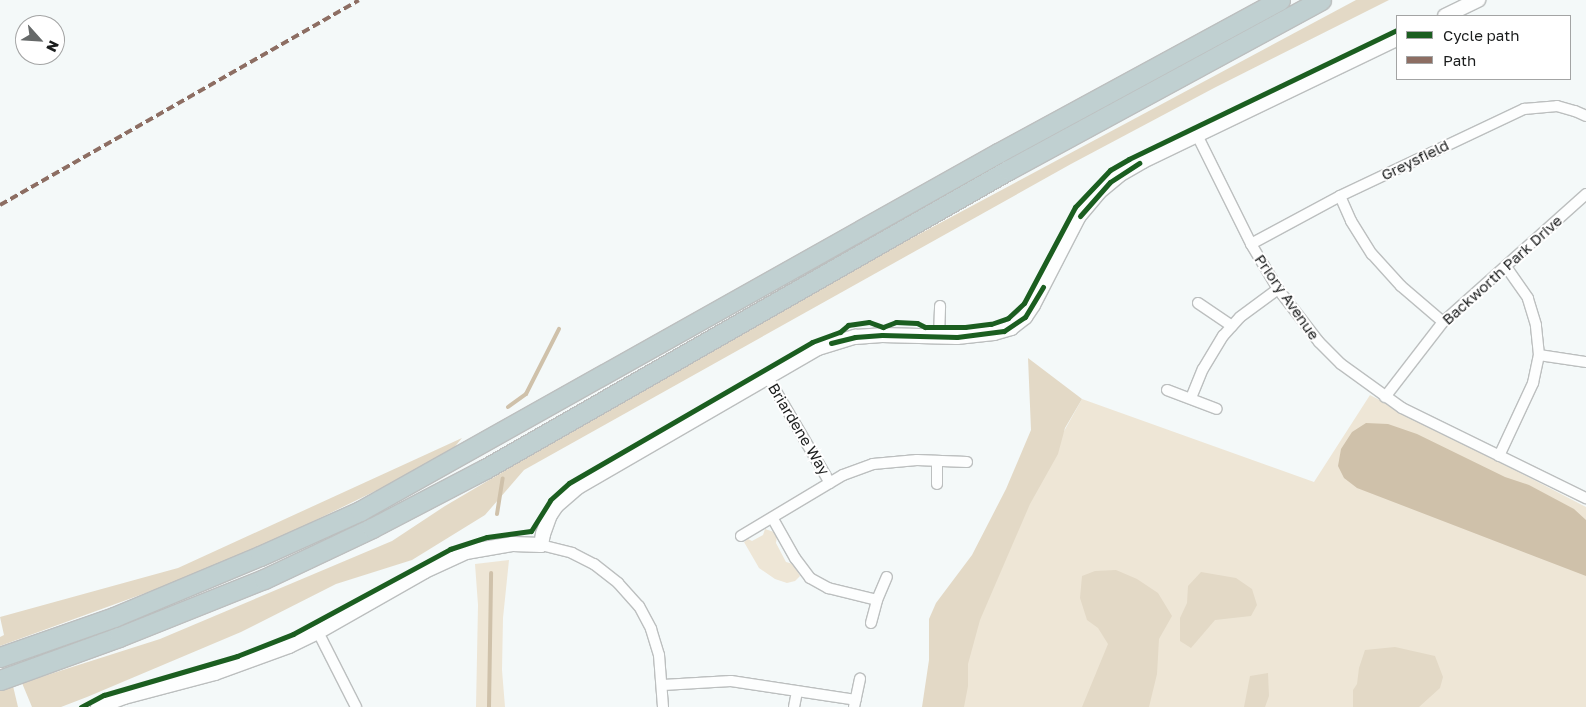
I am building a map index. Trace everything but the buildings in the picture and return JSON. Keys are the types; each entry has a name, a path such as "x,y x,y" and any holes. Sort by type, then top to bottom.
{"highway":[{"path":"0,657 114,617 260,556 360,511 998,154 1280,0"},
{"path":"0,680 119,637 264,579 372,528 484,469 1008,170 1321,0"}],"street":[{"path":"1447,15 1478,0"},
{"name":"Briardene Way","path":"541,544 542,534 550,515 572,490 818,348 838,340 882,335 939,337 994,333 1004,331 1018,323 1033,305 1079,216 1099,192 1129,168 1396,39"},
{"name":"Greysfield","path":"1251,244 1340,196 1524,109 1557,106 1575,110 1586,116"},
{"name":"Priory Avenue","path":"1197,134 1251,244 1278,289 1319,342 1341,364 1385,397 1499,456 1586,498"},
{"name":"Backworth Park Drive","path":"1385,397 1444,322 1466,300 1586,194"},
{"path":"1340,196 1351,221 1372,254 1401,286 1444,322"},
{"path":"1499,456 1533,383 1539,356 1536,324 1528,298 1506,266"},
{"path":"1191,398 1212,352 1232,326 1278,289"},
{"path":"1198,303 1232,326"},
{"path":"939,337 940,306"},
{"path":"1539,356 1586,362"},
{"name":"Briardene Way","path":"767,376 830,483"},
{"path":"1167,390 1217,409"},
{"path":"741,536 773,519 830,483 873,464 901,460 967,462"},
{"path":"937,461 937,484"},
{"path":"773,519 795,558 810,578 828,588 877,600"},
{"path":"98,707 124,697 239,665 318,632 454,556 497,546 541,544 563,550 589,561 630,594 645,615 656,641 663,684 663,707"},
{"path":"872,623 877,600 887,577"},
{"path":"318,632 356,707"},
{"path":"663,684 731,681 797,690 855,704 860,678"},
{"path":"794,707 797,690"}],"shaded area":[{"path":"1356,0 1389,0 1214,88 1071,164 524,470 485,515 412,560 336,584 241,632 87,697 61,707 32,707 22,683 160,639 392,541 445,506 652,384 899,245"},
{"path":"1028,358 1082,399 1065,428 1058,454 1030,504 980,620 968,664 968,686 964,707 922,707 929,660 929,619 936,603 972,555 1006,489 1031,430"},
{"path":"1370,395 1586,507 1586,707 944,707 1031,490 1082,399 1314,482"},
{"path":"1366,423 1388,424 1417,434 1505,477 1529,485 1574,509 1586,520 1586,576 1357,488 1344,478 1338,466 1341,449 1352,432"},
{"path":"462,438 447,456 228,563 0,646 0,637 4,635 0,617 178,568"},
{"path":"765,529 774,532 777,536 776,543 786,562 793,564 800,576 795,581 787,583 775,579 759,568 744,542 748,539 752,541 763,535"},
{"path":"509,560 503,618 502,670 505,707 476,707 478,605 475,564"},
{"path":"1116,570 1137,579 1158,593 1172,616 1159,639 1157,674 1149,707 1082,707 1108,644 1098,628 1087,620 1080,598 1082,576 1095,571"},
{"path":"1201,572 1236,578 1252,589 1257,605 1251,616 1215,620 1191,648 1180,641 1180,618 1187,603 1188,586"},
{"path":"1395,647 1435,656 1443,677 1440,688 1419,707 1353,707 1353,690 1357,684 1359,668 1365,650"},
{"path":"1268,673 1269,696 1265,707 1244,707 1250,676"},
{"path":"13,686 18,707 0,707 0,691"}],"waterway":[{"path":"508,407 526,394 559,329"},
{"path":"497,514 503,478"},
{"path":"489,707 491,573"}],"marked path":[{"path":"0,205 359,0"}],"cycle path":[{"path":"81,707 104,695 237,656 293,634 450,549 487,537 531,531 550,500 569,483 812,342 840,332 848,325 869,322 883,327 896,322 917,323 925,327 965,327 991,324 1008,318 1024,303 1075,207 1110,170 1129,159 1396,30"},
{"path":"1080,216 1110,182 1139,163"},
{"path":"831,343 855,337 882,335 957,337 1004,331 1025,317 1043,287"}]}
